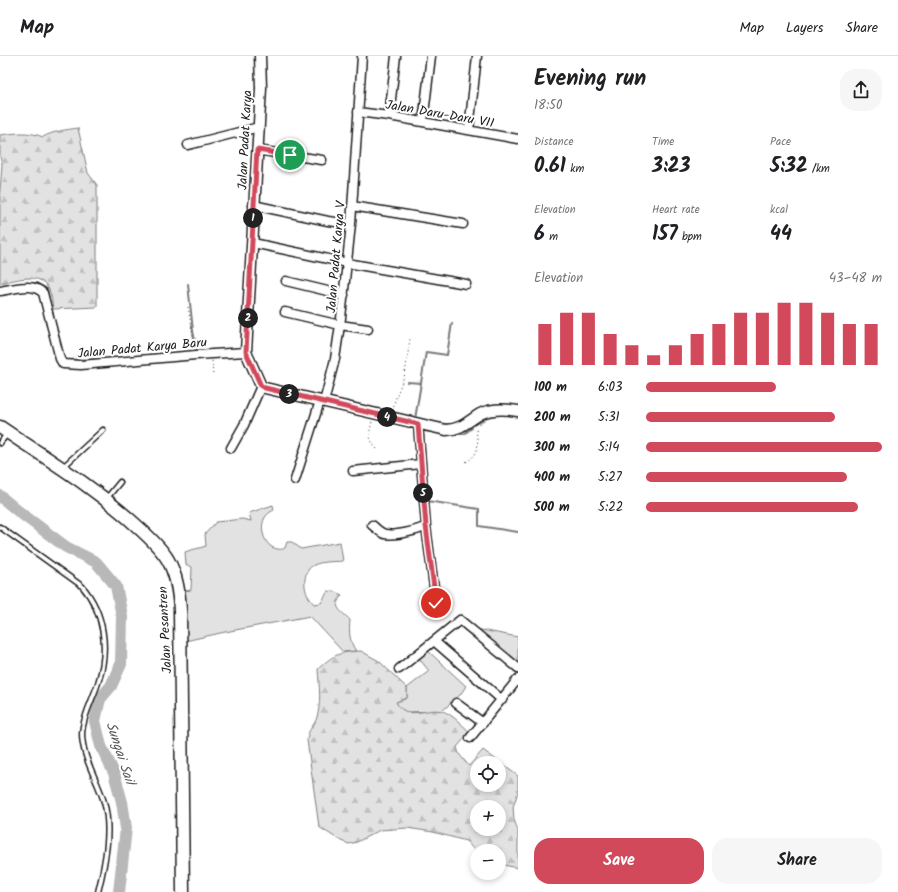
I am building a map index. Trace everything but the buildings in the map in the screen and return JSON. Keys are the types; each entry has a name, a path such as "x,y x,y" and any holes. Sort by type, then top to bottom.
{"main road":[{"name":"Jalan Pesantren","path":"4,429 117,507 148,536 167,559 172,569 177,586 180,610 183,892"}],"street":[{"name":"Jalan Padat Karya","path":"260,56 261,88 253,205 246,352 261,386"},
{"name":"Jalan Padat Karya V","path":"295,480 322,402 335,358 344,295 351,224 362,56"},
{"path":"389,116 396,56"},
{"path":"423,122 431,56"},
{"path":"469,130 477,56"},
{"name":"Jalan Daru-Daru VII","path":"358,112 389,116 518,139"},
{"path":"188,146 259,127"},
{"path":"257,150 322,160"},
{"path":"253,205 328,221 351,224"},
{"path":"352,206 463,224"},
{"path":"252,243 347,263 466,284"},
{"path":"286,281 344,295"},
{"name":"Jalan Padat Karya Baru","path":"0,291 29,287 38,288 43,293 60,359 63,364 81,365 196,354 246,352"},
{"path":"285,312 340,325 368,329"},
{"path":"231,448 244,425 261,386 322,402 446,430 462,427 481,414 498,409 518,411"},
{"path":"418,424 426,526 436,603"},
{"path":"352,471 421,464"},
{"path":"372,525 382,533 388,534 412,531 426,526"},
{"path":"399,669 460,620 518,668"},
{"path":"434,641 502,700"},
{"path":"470,738 518,679"},
{"path":"456,703 483,723"}],"lane":[{"path":"0,443 4,429"},
{"path":"62,468 103,430"},
{"path":"106,499 120,482"},
{"path":"0,527 82,586 94,605 103,628 103,656 98,682 82,731 85,754 100,792 106,814 106,844 98,892"}],"path":[{"path":"188,307 196,354"},
{"path":"390,418 405,374 410,339"},
{"path":"211,354 213,376"},
{"path":"375,414 369,433 371,441 377,449"},
{"path":"466,462 473,458 477,452 476,418"}],"green space":[{"path":"78,128 88,173 97,185 97,307 53,309 49,290 42,281 24,278 0,283 0,191 2,164 0,157 0,135 27,133 43,137 55,132"},
{"path":"273,505 274,510 266,516 264,520 263,531 266,541 273,548 285,548 287,542 292,542 301,549 340,542 343,561 321,563 310,567 305,579 305,588 308,596 314,604 321,603 328,591 336,592 342,595 337,603 341,612 350,620 350,636 356,651 343,652 310,616 185,641 184,626 187,610 184,591 191,590 192,567 186,565 185,552 206,546 205,534 216,522 242,519 251,521 249,513"},
{"path":"471,628 518,637 518,665"},
{"path":"427,650 466,686 460,695 442,711 405,712 399,708 396,702 407,698 407,688 429,671 417,656"},
{"path":"361,651 379,661 407,688 407,698 396,702 400,708 411,713 436,710 446,712 470,732 457,747 459,754 469,766 470,765 470,792 506,792 506,767 518,776 518,792 513,807 514,820 518,830 518,868 506,865 506,844 470,844 470,845 466,841 433,832 407,828 380,830 357,842 349,844 341,841 319,827 307,740 309,731 316,720 319,708 320,695 318,669 333,657 342,653"},
{"path":"483,750 491,756 478,756"}],"waterway":[{"path":"31,284 36,283 47,289 52,313"},
{"path":"188,284 193,331 197,352"},
{"path":"421,383 426,352 447,355 452,323"},
{"path":"66,360 104,359"},
{"path":"408,382 421,383 415,419"},
{"path":"479,423 490,415"},
{"path":"439,424 453,424"},
{"path":"450,434 464,434 472,428"},
{"path":"424,448 423,431 434,432"},
{"name":"Sungai Sail","path":"0,496 66,547 96,562 116,586 122,616 121,664 111,686 100,699 95,721 101,746 114,773 122,802 126,828 119,892"},
{"path":"427,501 479,509 479,526 518,532"}],"route":[{"path":"290,155 257,150 246,352 261,386 265,388 418,424 426,526 436,603"}]}
